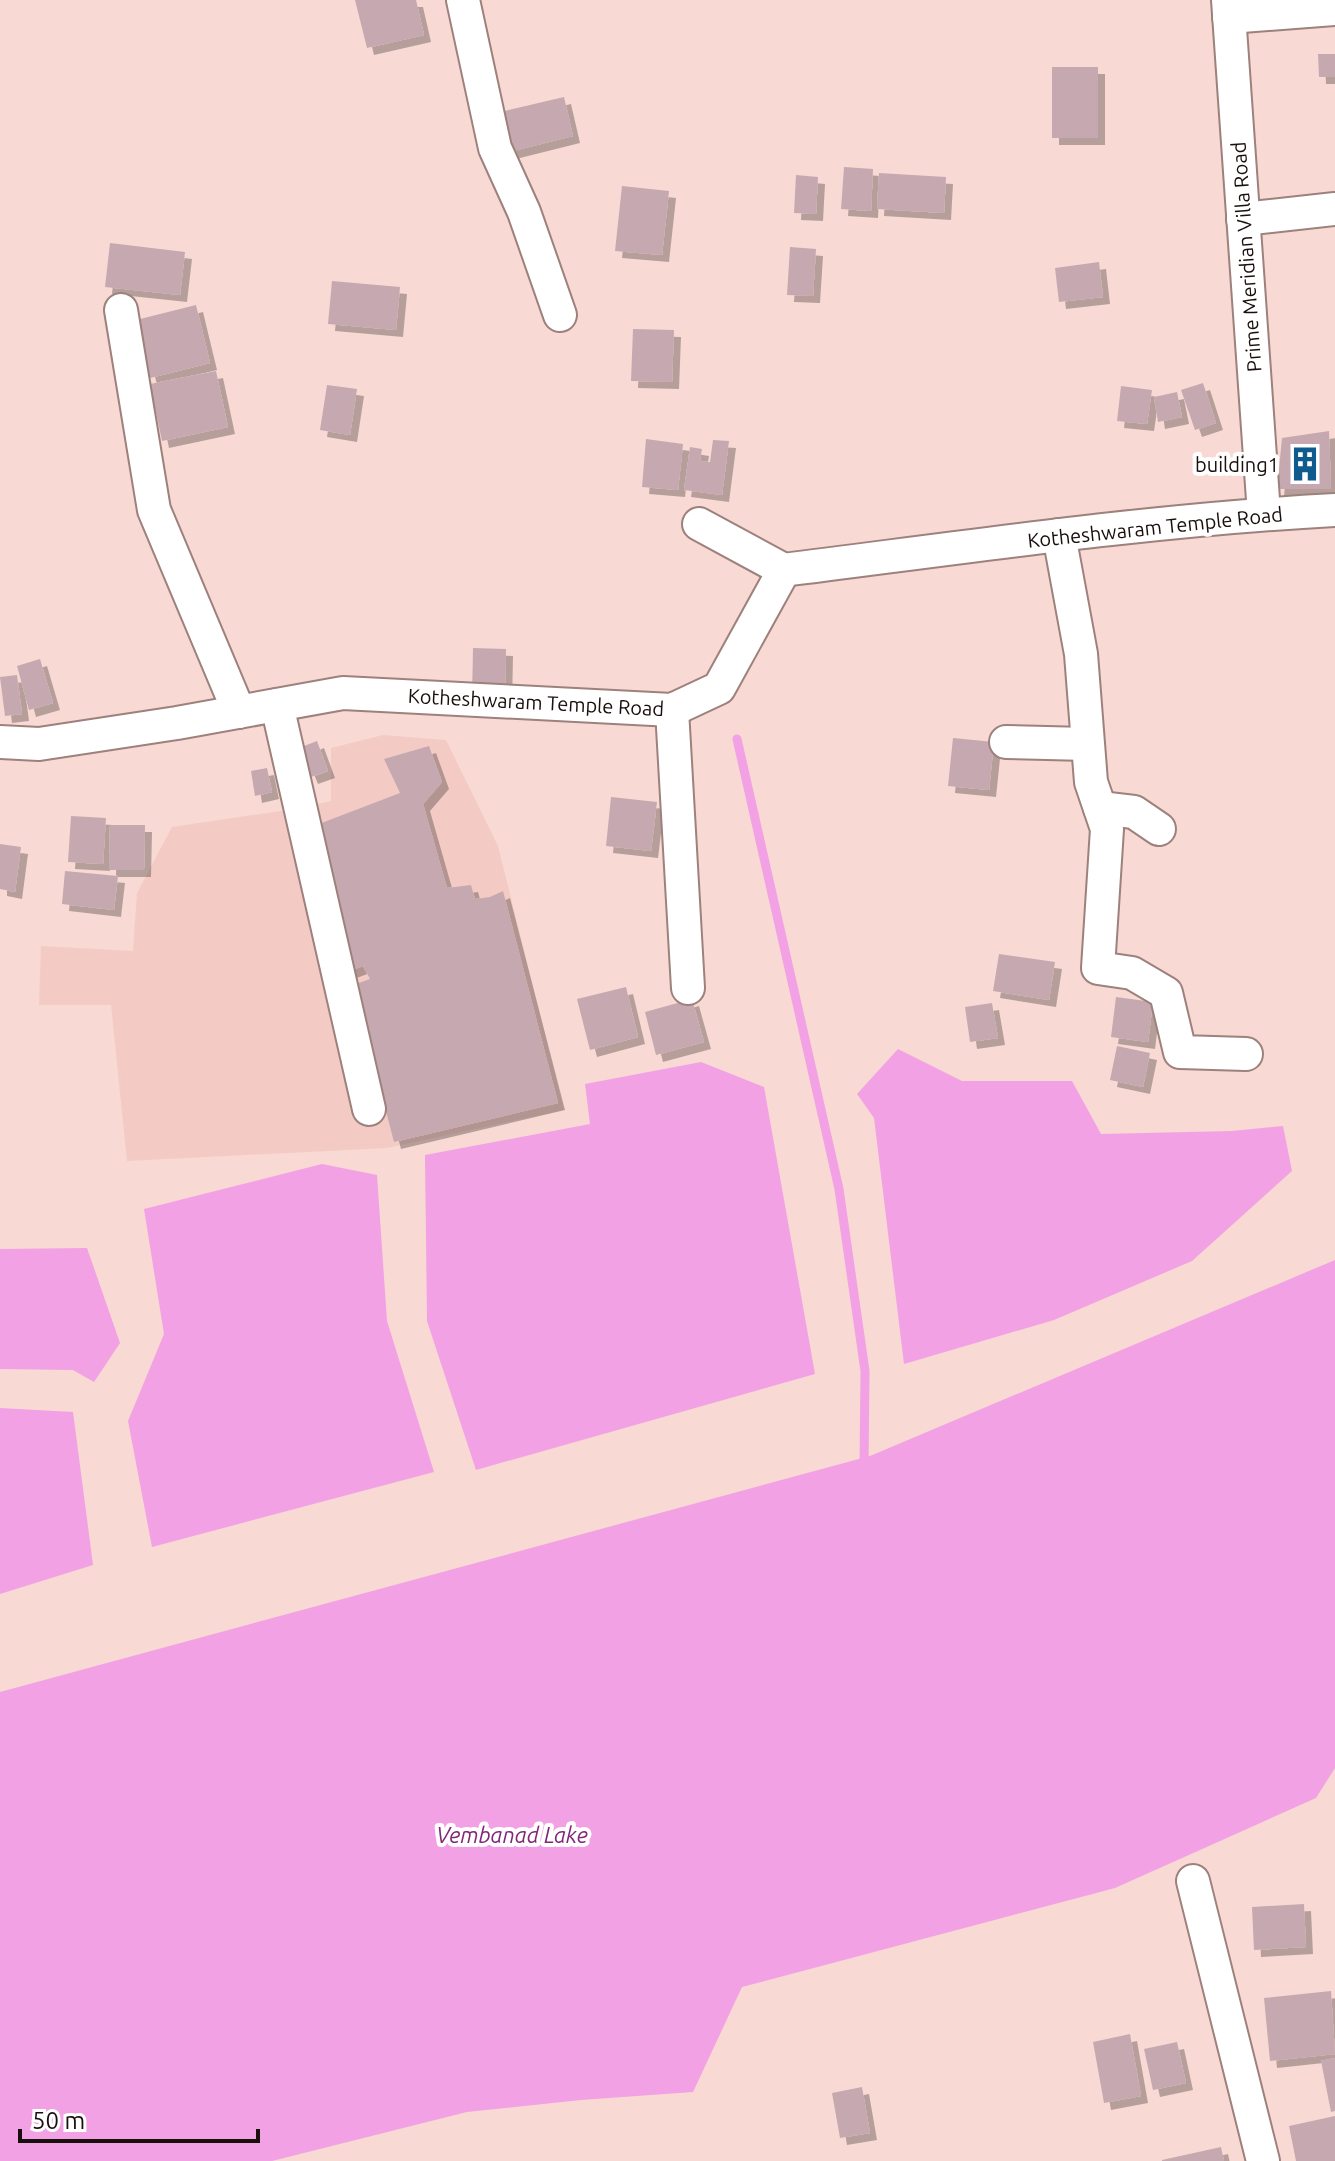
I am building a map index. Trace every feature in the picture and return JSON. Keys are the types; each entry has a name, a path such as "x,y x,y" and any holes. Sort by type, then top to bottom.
{"street":[{"path":"463,0 495,148 524,212 560,315"},
{"path":"1228,8 1335,9"},
{"name":"Prime Meridian Villa Road","path":"1228,8 1264,514"},
{"path":"1243,219 1335,209"},
{"path":"121,310 154,510 239,712"},
{"name":"Kotheshwaram Temple Road","path":"0,742 39,744 343,693 672,710 719,688 784,570 1059,535 1264,514 1335,510"},
{"path":"699,524 784,570"},
{"path":"1059,535 1081,654 1091,782 1107,829 1098,968 1132,973 1166,993 1180,1052 1246,1054"},
{"path":"277,705 369,1109"},
{"path":"672,710 688,988"},
{"path":"1006,742 1087,744"},
{"path":"1100,808 1134,812 1159,829"},
{"path":"1193,1881 1263,2161"}],"shaded area":[{"path":"383,735 446,740 498,846 564,1110 387,1148 127,1161 111,1005 39,1005 41,946 133,951 137,893 172,827 331,801 331,748"}],"water":[{"path":"898,1049 962,1081 1072,1081 1101,1134 1232,1131 1283,1126 1292,1171 1192,1261 1054,1320 904,1364 874,1118 857,1094"},
{"path":"701,1062 764,1087 815,1374 476,1470 427,1321 425,1155 590,1124 585,1084"},
{"path":"322,1164 377,1175 387,1321 434,1472 152,1547 128,1421 164,1334 144,1209"},
{"path":"87,1248 120,1343 94,1382 73,1370 0,1369 0,1249"},
{"name":"Vembanad Lake","path":"1335,1260 1335,1768 1316,1798 1115,1888 742,1987 693,2092 467,2112 272,2161 0,2161 0,1692 870,1456"},
{"path":"0,1408 73,1412 93,1565 0,1594"}],"building":[{"path":"355,0 416,0 424,35 367,48"},
{"path":"1318,54 1335,54 1335,77 1319,77"},
{"path":"1052,67 1098,67 1098,138 1052,138"},
{"path":"564,97 573,136 509,152 500,112"},
{"path":"844,167 873,169 871,211 841,209"},
{"path":"879,173 946,177 944,213 877,209"},
{"path":"796,175 818,177 816,214 794,213"},
{"path":"622,186 669,191 662,255 615,251"},
{"path":"110,243 185,252 180,295 105,287"},
{"path":"790,247 816,249 813,296 787,295"},
{"path":"1099,262 1103,297 1059,302 1055,268"},
{"path":"332,281 400,287 396,330 328,324"},
{"path":"196,305 210,363 150,378 136,320"},
{"path":"633,329 674,330 672,382 631,381"},
{"path":"216,371 228,427 162,441 150,384"},
{"path":"1203,383 1216,423 1195,430 1181,390"},
{"path":"327,385 357,389 350,435 320,430"},
{"path":"1121,386 1152,390 1147,424 1117,421"},
{"path":"1177,392 1182,417 1158,422 1154,397"},
{"name":"building1","path":"1329,431 1331,489 1277,489 1282,438"},
{"path":"646,439 683,444 678,490 642,487"},
{"path":"713,440 729,441 722,495 684,490 690,447 702,449 700,461 710,462"},
{"path":"473,648 506,649 505,698 472,698"},
{"path":"40,659 53,703 29,710 17,666"},
{"path":"17,675 22,714 5,716 0,677"},
{"path":"953,738 994,742 989,790 948,786"},
{"path":"317,741 328,771 311,777 299,748"},
{"path":"429,746 442,782 423,804 447,888 471,885 475,899 503,891 558,1103 394,1142 353,985 370,979 363,966 347,972 311,827 400,793 384,759"},
{"path":"267,768 272,792 255,796 251,771"},
{"path":"611,797 657,802 651,851 606,846"},
{"path":"71,816 106,818 103,864 68,862"},
{"path":"110,825 145,825 144,870 109,870"},
{"path":"0,844 21,847 15,892 0,889"},
{"path":"65,871 118,876 114,910 62,904"},
{"path":"999,954 1055,962 1049,1000 993,991"},
{"path":"626,987 638,1037 590,1050 577,999"},
{"path":"1116,997 1153,1002 1148,1042 1111,1037"},
{"path":"692,999 704,1042 656,1055 645,1012"},
{"path":"992,1003 998,1038 970,1042 965,1007"},
{"path":"1117,1046 1150,1053 1143,1087 1110,1080"},
{"path":"1304,1904 1306,1947 1254,1950 1252,1907"},
{"path":"1331,1991 1335,2054 1270,2061 1264,1998"},
{"path":"1130,2034 1141,2096 1104,2103 1093,2042"},
{"path":"1177,2042 1186,2083 1153,2090 1144,2049"},
{"path":"1335,2058 1335,2111 1331,2112 1321,2061"},
{"path":"862,2087 870,2133 840,2138 832,2093"},
{"path":"1335,2116 1335,2161 1296,2161 1289,2126"},
{"path":"1221,2147 1224,2161 1162,2161 1162,2160"}],"waterway":[{"path":"737,739 839,1189 865,1371 864,1468"}],"place":[{"name":"building1","path":"1305,464"}]}
